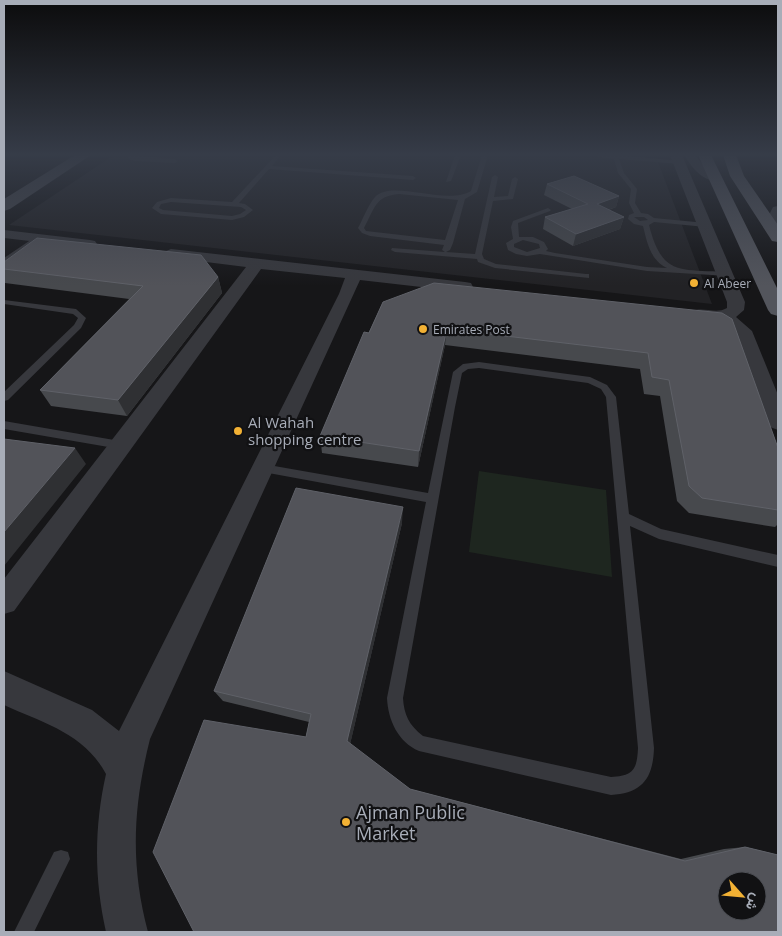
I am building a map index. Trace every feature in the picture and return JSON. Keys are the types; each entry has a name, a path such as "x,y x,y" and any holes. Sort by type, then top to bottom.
{"main road":[{"path":"4,206 16,199"},
{"path":"724,199 778,310"},
{"path":"756,199 776,224"}],"street":[{"path":"696,199 736,307 731,313 718,316"},
{"path":"4,234 104,246"},
{"path":"152,252 257,264 350,284 397,279 485,289"},
{"path":"4,601 257,264"},
{"path":"127,932 121,911 116,875 115,839 118,804 124,771 134,736 350,284"},
{"path":"689,313 718,316 733,322 743,331 778,422"},
{"path":"4,687 88,726 102,738 114,753 124,771"}],"lane":[{"path":"234,204 239,199"},
{"path":"377,199 362,228 364,232 448,243"},
{"path":"445,254 462,199"},
{"path":"479,257 490,199 497,199"},
{"path":"633,199 632,203 638,214 631,216 631,219 637,223 706,225"},
{"path":"170,200 234,204 247,206 250,210 242,216 232,218 161,212 155,208 159,203 170,200"},
{"path":"516,238 515,222 548,210"},
{"path":"649,222 652,250 661,263 676,270"},
{"path":"4,261 37,238"},
{"path":"541,252 544,246 538,241 528,238 516,238 512,240 510,245 514,251 526,254 541,252 632,266 725,274"},
{"path":"395,250 479,257 489,264 586,276"},
{"path":"632,266 649,262 649,253 652,250"},
{"path":"506,267 510,255 514,251"},
{"path":"4,302 76,312 82,318 78,326 4,398"},
{"path":"478,365 582,379 604,387 611,398 622,517 646,761 642,773 634,781 624,786 611,786 419,743 408,735 399,724 395,711 395,698 458,372 466,366 478,365"},
{"path":"4,425 120,445"},
{"path":"263,468 433,499"},
{"path":"622,517 659,534 778,561"},
{"path":"24,932 61,859"}],"shaded area":[{"path":"48,199 672,199 712,304 9,225"},
{"path":"479,471 606,490 612,577 469,552"}],"building":[{"path":"577,199 612,199 597,204 624,217 576,234 545,217 588,204"},
{"path":"37,238 201,255 218,277 118,400 40,390 143,286 4,269 4,262"},
{"path":"434,283 722,313 732,319 778,448 778,510 702,498 689,486 669,380 652,377 648,353 447,329 419,451 320,436 364,332 369,333 383,302"},
{"path":"4,439 75,448 4,532"},
{"name":"Ajman Public Market","path":"296,488 403,507 347,741 410,789 685,861 745,847 778,855 778,932 194,932 153,852 204,720 306,737 311,714 214,691"}],"place":[{"name":"Al Abeer","path":"694,283"},
{"name":"Emirates Post","path":"423,329"},
{"name":"Al Wahah shopping centre","path":"238,431"},
{"name":"Ajman Public Market","path":"346,822"}]}
